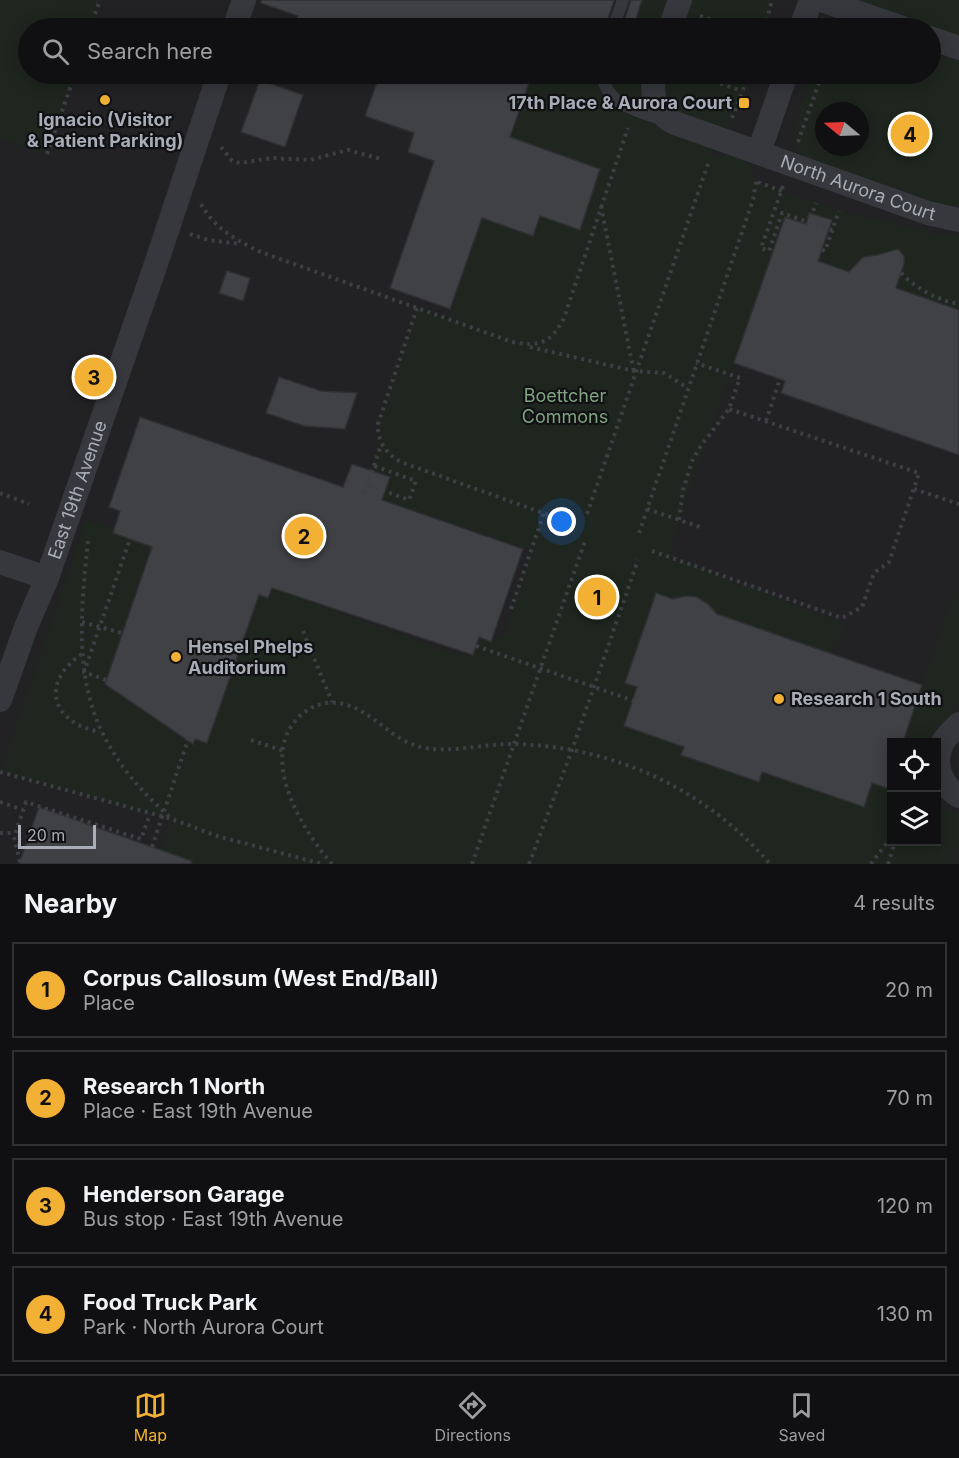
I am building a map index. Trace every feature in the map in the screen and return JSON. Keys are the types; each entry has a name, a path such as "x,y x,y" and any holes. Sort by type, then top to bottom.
{"street":[{"path":"238,18 244,0"},
{"path":"674,18 680,0"},
{"path":"805,18 811,0"},
{"path":"821,0 874,18"},
{"path":"941,42 959,48"},
{"name":"East 19th Avenue","path":"0,700 26,627 47,578 151,279 216,84"},
{"path":"654,84 653,92 657,106 667,118 681,126"},
{"path":"759,152 783,84"},
{"name":"North Aurora Court","path":"681,126 928,213 959,220"},
{"path":"0,562 47,578"},
{"path":"959,724 943,743 938,757 941,776 949,788 959,796"}],"lane":[{"path":"617,18 623,0"},
{"path":"605,84 606,89 616,100 630,108 681,126"}],"path":[{"path":"94,18 100,0"},
{"path":"768,18 772,0"},
{"path":"47,154 72,84"},
{"path":"723,84 742,91 745,84"},
{"path":"819,84 761,248 769,251 782,213 832,230"},
{"path":"512,342 532,345 543,343 552,337 564,318 629,127"},
{"path":"217,142 232,161 240,163 272,158 310,160 348,150 381,159"},
{"path":"635,371 711,157"},
{"path":"639,533 758,182 782,191"},
{"path":"199,194 201,204 212,221 226,233 247,245 300,267 512,342 635,371 664,374 688,388"},
{"path":"809,224 816,203"},
{"path":"587,514 635,376 601,206"},
{"path":"822,250 825,251 839,211"},
{"path":"185,232 208,240 247,245"},
{"path":"901,273 915,286 929,294 959,304"},
{"path":"417,308 380,419 378,433 388,454 401,462 571,523"},
{"path":"679,520 683,490 692,461 729,410 740,378 696,363"},
{"path":"766,421 780,379"},
{"path":"652,551 842,618 862,608 874,573 889,562 920,473 729,410"},
{"path":"364,494 382,444"},
{"path":"368,485 409,500 416,481 374,466"},
{"path":"914,489 959,504"},
{"path":"0,493 30,504"},
{"path":"647,509 700,527"},
{"path":"511,609 544,513"},
{"path":"90,530 82,622 82,654 90,702 101,732 116,758 138,788 172,819"},
{"path":"84,672 130,539"},
{"path":"472,864 585,541"},
{"path":"529,864 572,750 638,560"},
{"path":"82,622 122,633"},
{"path":"303,631 333,702"},
{"path":"476,646 640,703"},
{"path":"82,654 70,663 62,674 57,689 59,707 69,720 84,728 101,732"},
{"path":"84,672 106,680"},
{"path":"332,864 305,830 292,804 285,778 284,751 289,730 300,716 315,706 333,702 362,711 397,738 422,748 545,745 608,758 667,781 720,816 770,864"},
{"path":"152,847 189,737"},
{"path":"250,740 284,751"},
{"path":"0,772 172,819 218,836 322,864"},
{"path":"0,802 23,810"},
{"path":"20,862 14,835 26,802 141,839 150,814"},
{"path":"0,833 14,835"},
{"path":"871,864 887,842"},
{"path":"888,864 894,846"}],"shaded area":[{"path":"0,0 959,0 959,864 0,864"}],"green space":[{"path":"0,0 100,0 94,18 18,18 18,84 72,84 47,154 0,138"},
{"path":"625,0 773,0 768,18 619,18"},
{"path":"852,0 959,0 959,38 941,32 941,18 903,18"},
{"path":"941,57 959,63 959,206 943,205 802,156 793,137 793,129 809,84 941,84"},
{"name":"Boettcher Commons","path":"529,84 745,84 735,113 711,157 736,156 741,158 750,166 758,182 839,211 943,236 959,236 959,310 818,261 825,251 832,230 785,217 679,520 669,556 846,625 830,653 625,683 644,690 637,712 629,710 624,726 684,747 682,755 758,782 762,772 863,807 872,783 887,788 887,846 941,846 941,805 959,814 959,844 952,864 172,864 175,855 161,850 171,819 0,772 86,520 193,561 204,603 140,581 105,684 175,732 207,743 250,619 248,591 268,598 272,588 456,655 473,655 479,637 490,642 493,636 503,639 531,550 364,494 380,440 378,423 417,308 448,319 489,198 516,207 510,228 533,236 540,216 580,229 600,169 510,137"},
{"path":"954,592 959,593 959,702 931,738 903,738"}],"building":[{"path":"261,0 614,0 608,18 297,18 298,16 261,3"},
{"path":"631,0 642,0 636,18 625,18"},
{"path":"259,84 271,84 303,95 285,147 241,132"},
{"path":"376,84 529,84 510,137 600,169 580,230 540,216 533,236 482,218 450,309 390,288 434,161 408,152 414,133 365,116"},
{"path":"809,213 832,220 818,261 849,272 863,257 898,249 904,256 904,264 896,288 959,310 959,455 781,393 785,381 734,363 785,217 806,224"},
{"path":"227,271 250,278 243,301 219,293"},
{"path":"279,377 321,391 357,393 345,429 304,426 266,413"},
{"path":"140,417 343,487 352,464 390,477 382,500 523,549 491,642 479,637 473,655 272,588 268,598 259,595 207,743 195,739 193,744 105,684 152,547 113,533 120,511 109,507"},
{"name":"Research 1 South","path":"656,593 673,599 686,596 697,597 717,614 922,685 904,738 887,738 887,788 872,783 864,807 762,772 759,782 681,755 684,747 624,726 637,687 625,683"},
{"path":"39,807 192,861 191,864 19,864"}],"place":[{"name":"Ignacio (Visitor & Patient Parking)","path":"105,100"},
{"name":"17th Place & Aurora Court","path":"744,103"},
{"name":"Food Truck Park","path":"910,134"},
{"name":"Henderson Garage","path":"94,377"},
{"name":"Research 1 North","path":"304,536"},
{"name":"Corpus Callosum (West End/Ball)","path":"597,597"},
{"name":"Hensel Phelps Auditorium","path":"176,657"},
{"name":"Research 1 South","path":"779,699"}]}
